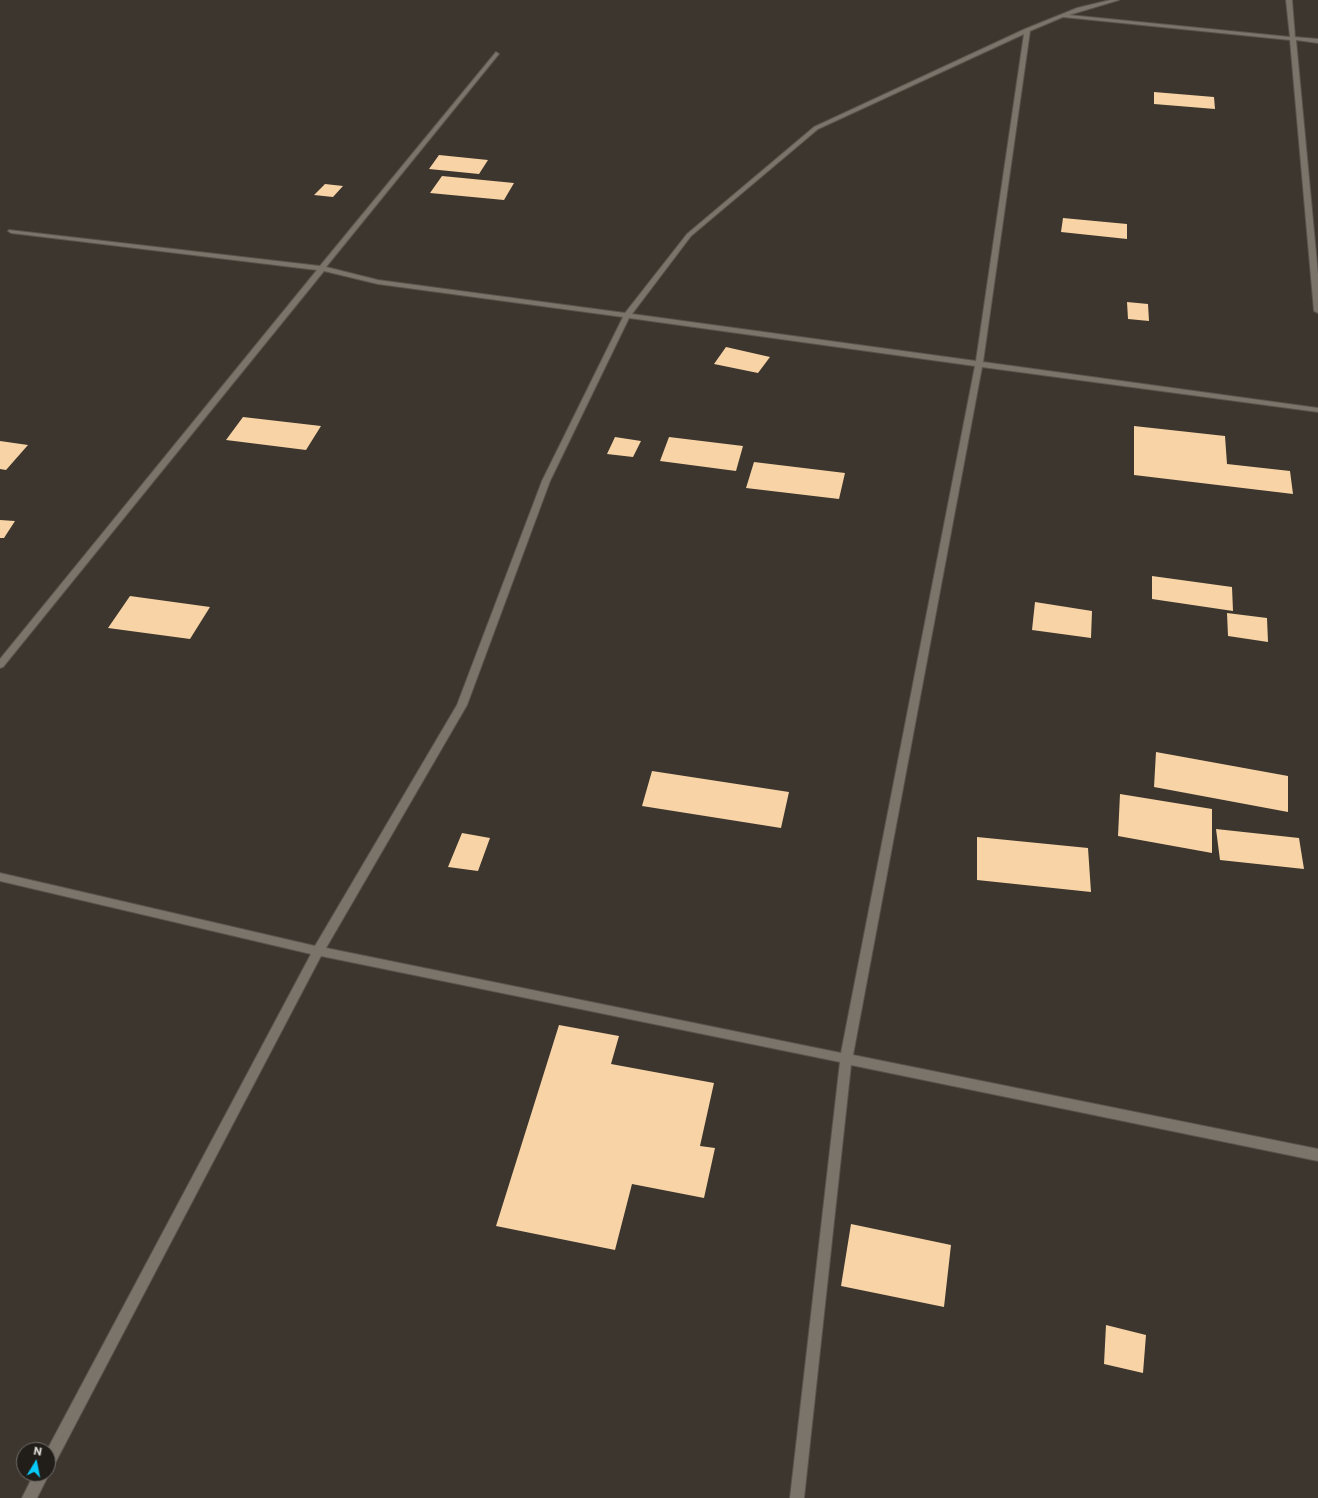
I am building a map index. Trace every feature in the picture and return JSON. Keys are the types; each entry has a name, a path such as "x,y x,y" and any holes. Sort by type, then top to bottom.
{"street":[{"path":"56,1447 318,951 462,705 546,480 627,316 689,235 816,128 1027,30 1079,10 1116,0"},
{"path":"1289,0 1318,311"},
{"path":"1063,16 1318,41"},
{"path":"796,1498 846,1059 979,364 1027,30"},
{"path":"0,665 320,268 496,54"},
{"path":"10,231 320,268 378,282 1318,410"},
{"path":"0,877 318,951 1318,1155"},
{"path":"29,1498 38,1482"}],"building":[{"path":"1154,92 1214,97 1215,109 1154,104"},
{"path":"439,155 488,160 479,174 429,169"},
{"path":"442,176 514,183 504,200 430,193"},
{"path":"325,184 343,186 333,197 314,195"},
{"path":"1063,218 1127,224 1127,239 1061,232"},
{"path":"1127,302 1148,304 1149,321 1128,319"},
{"path":"726,347 770,357 758,373 714,364"},
{"path":"243,417 321,426 306,450 226,440"},
{"path":"1134,426 1225,436 1227,464 1290,471 1293,494 1134,475"},
{"path":"615,437 641,441 633,457 607,454"},
{"path":"669,437 743,446 736,471 660,461"},
{"path":"0,441 28,445 6,470 0,469"},
{"path":"754,462 845,473 839,499 746,488"},
{"path":"0,520 15,521 4,538 0,538"},
{"path":"1152,576 1232,587 1233,611 1152,599"},
{"path":"130,596 210,607 190,639 108,628"},
{"path":"1035,602 1092,611 1091,638 1032,630"},
{"path":"1227,613 1267,618 1268,642 1228,636"},
{"path":"1156,752 1288,776 1288,812 1154,787"},
{"path":"652,771 789,792 781,828 642,806"},
{"path":"1120,794 1212,809 1212,853 1118,836"},
{"path":"1216,829 1299,838 1304,869 1220,860"},
{"path":"462,833 490,838 478,871 448,867"},
{"path":"977,837 1088,848 1091,892 977,880"},
{"path":"559,1025 619,1036 611,1064 714,1083 700,1146 715,1148 704,1198 632,1184 615,1250 496,1226"},
{"path":"851,1224 951,1245 944,1307 841,1286"},
{"path":"1106,1325 1146,1335 1143,1373 1104,1364"}]}
